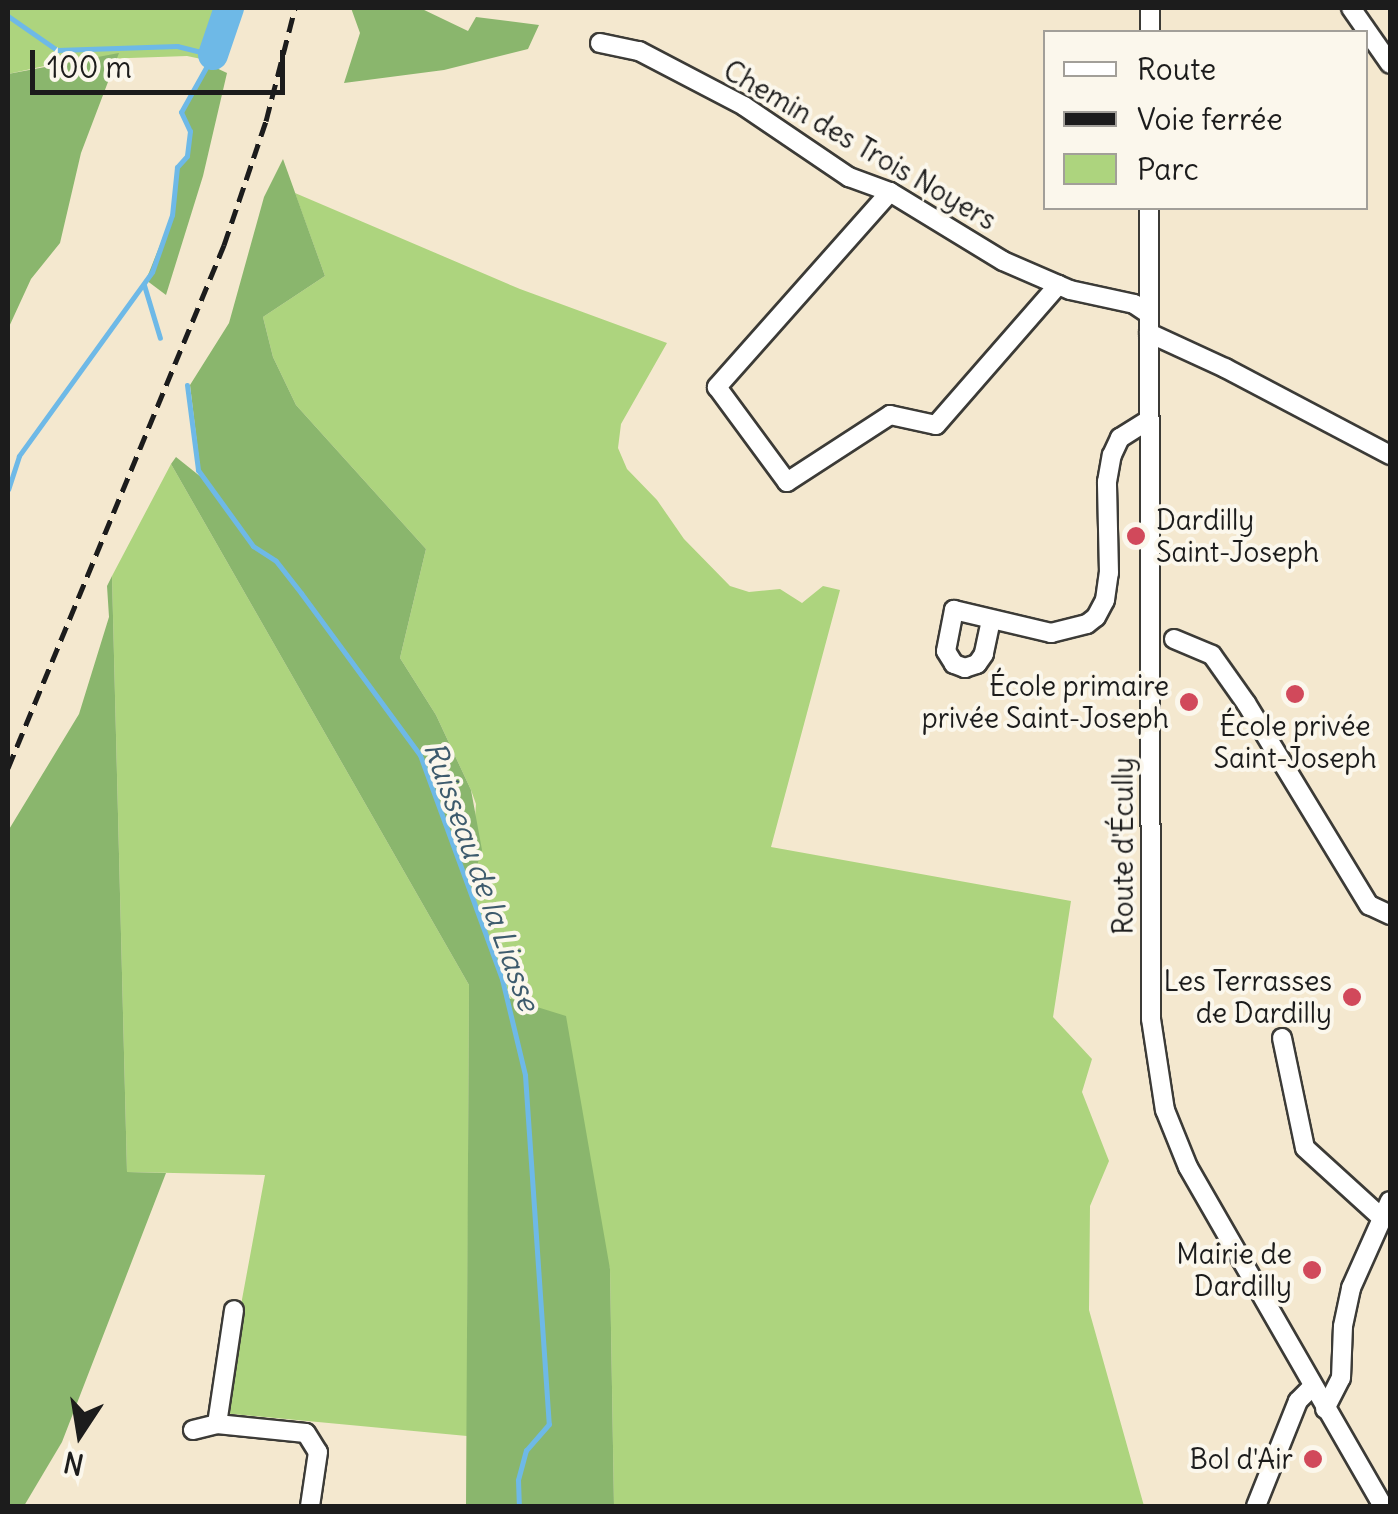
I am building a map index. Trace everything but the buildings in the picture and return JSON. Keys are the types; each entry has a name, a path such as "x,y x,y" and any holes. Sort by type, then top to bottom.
{"street":[{"path":"1351,8 1366,30"},
{"path":"1368,32 1390,64"},
{"name":"Chemin des Trois Noyers","path":"600,44 638,51 744,106 849,177 890,192 1003,262 1058,285 1134,304 1149,314"},
{"path":"890,192 717,386 787,482 890,414 936,425 1058,285"},
{"name":"Route d'Écully","path":"1149,210 1150,1070 1188,1168 1312,1387"},
{"path":"1149,334 1225,368 1390,455"},
{"path":"991,620 1051,632 1075,628 1096,617 1105,600 1109,574 1107,482 1112,455 1120,438 1149,420"},
{"path":"1174,639 1212,656 1370,905 1390,915"},
{"path":"1282,1038 1305,1148 1386,1210 1350,1288 1342,1326 1341,1378 1325,1409"},
{"path":"217,1424 234,1310"},
{"path":"1256,1506 1298,1401 1312,1387 1383,1506"},
{"path":"193,1430 217,1424 306,1434 318,1452 310,1506"}],"green space":[{"path":"8,8 229,8 211,61 187,56 72,60 8,74"},
{"path":"351,8 420,8 468,31 476,17 539,25 528,49 444,70 344,83 360,33"},
{"path":"119,53 81,153 60,243 31,279 8,329 8,74"},
{"path":"210,65 227,73 203,176 166,295 146,280 172,215 177,167 187,156 190,131 181,112"},
{"path":"283,159 325,276 263,317 273,357 296,405 426,549 400,658 436,715 471,790 482,850 470,887 508,998 566,1016 610,1269 614,1506 466,1506 469,985 171,464 176,457 201,477 190,385 229,323 264,197"},
{"path":"295,193 520,289 667,343 621,424 618,448 627,469 657,500 684,539 730,586 749,592 780,589 802,603 823,586 840,590 771,847 1071,901 1053,1017 1092,1059 1082,1092 1109,1161 1090,1206 1089,1310 1144,1506 614,1506 610,1269 470,887 476,804 436,715 400,658 426,549 296,405 273,357 263,317 325,276"},
{"path":"171,464 469,985 467,1436 221,1413 265,1175 127,1172 112,576"},
{"path":"112,576 127,1172 166,1173 62,1442 24,1506 8,1506 8,831 79,714 109,617 107,586"}],"waterway":[{"path":"213,55 229,8"},
{"path":"8,16 57,50 177,46 213,55 181,112 190,131 187,156 177,167 172,215 152,272 19,456 8,489"},
{"name":"Ruisseau de la Liasse","path":"144,285 160,338"},
{"name":"Ruisseau de la Liasse","path":"187,385 198,470 253,546 276,561 301,593 420,755 502,979 525,1075 549,1424 526,1450 518,1480 519,1506"}],"railway":[{"path":"8,768 224,245 266,121 295,8"}],"place":[{"name":"Dardilly Saint-Joseph","path":"1136,536"},
{"name":"École privée Saint-Joseph","path":"1295,694"},
{"name":"École primaire privée Saint-Joseph","path":"1189,702"},
{"name":"Les Terrasses de Dardilly","path":"1352,997"},
{"name":"Mairie de Dardilly","path":"1312,1270"},
{"name":"Bol d'Air","path":"1313,1459"}]}
